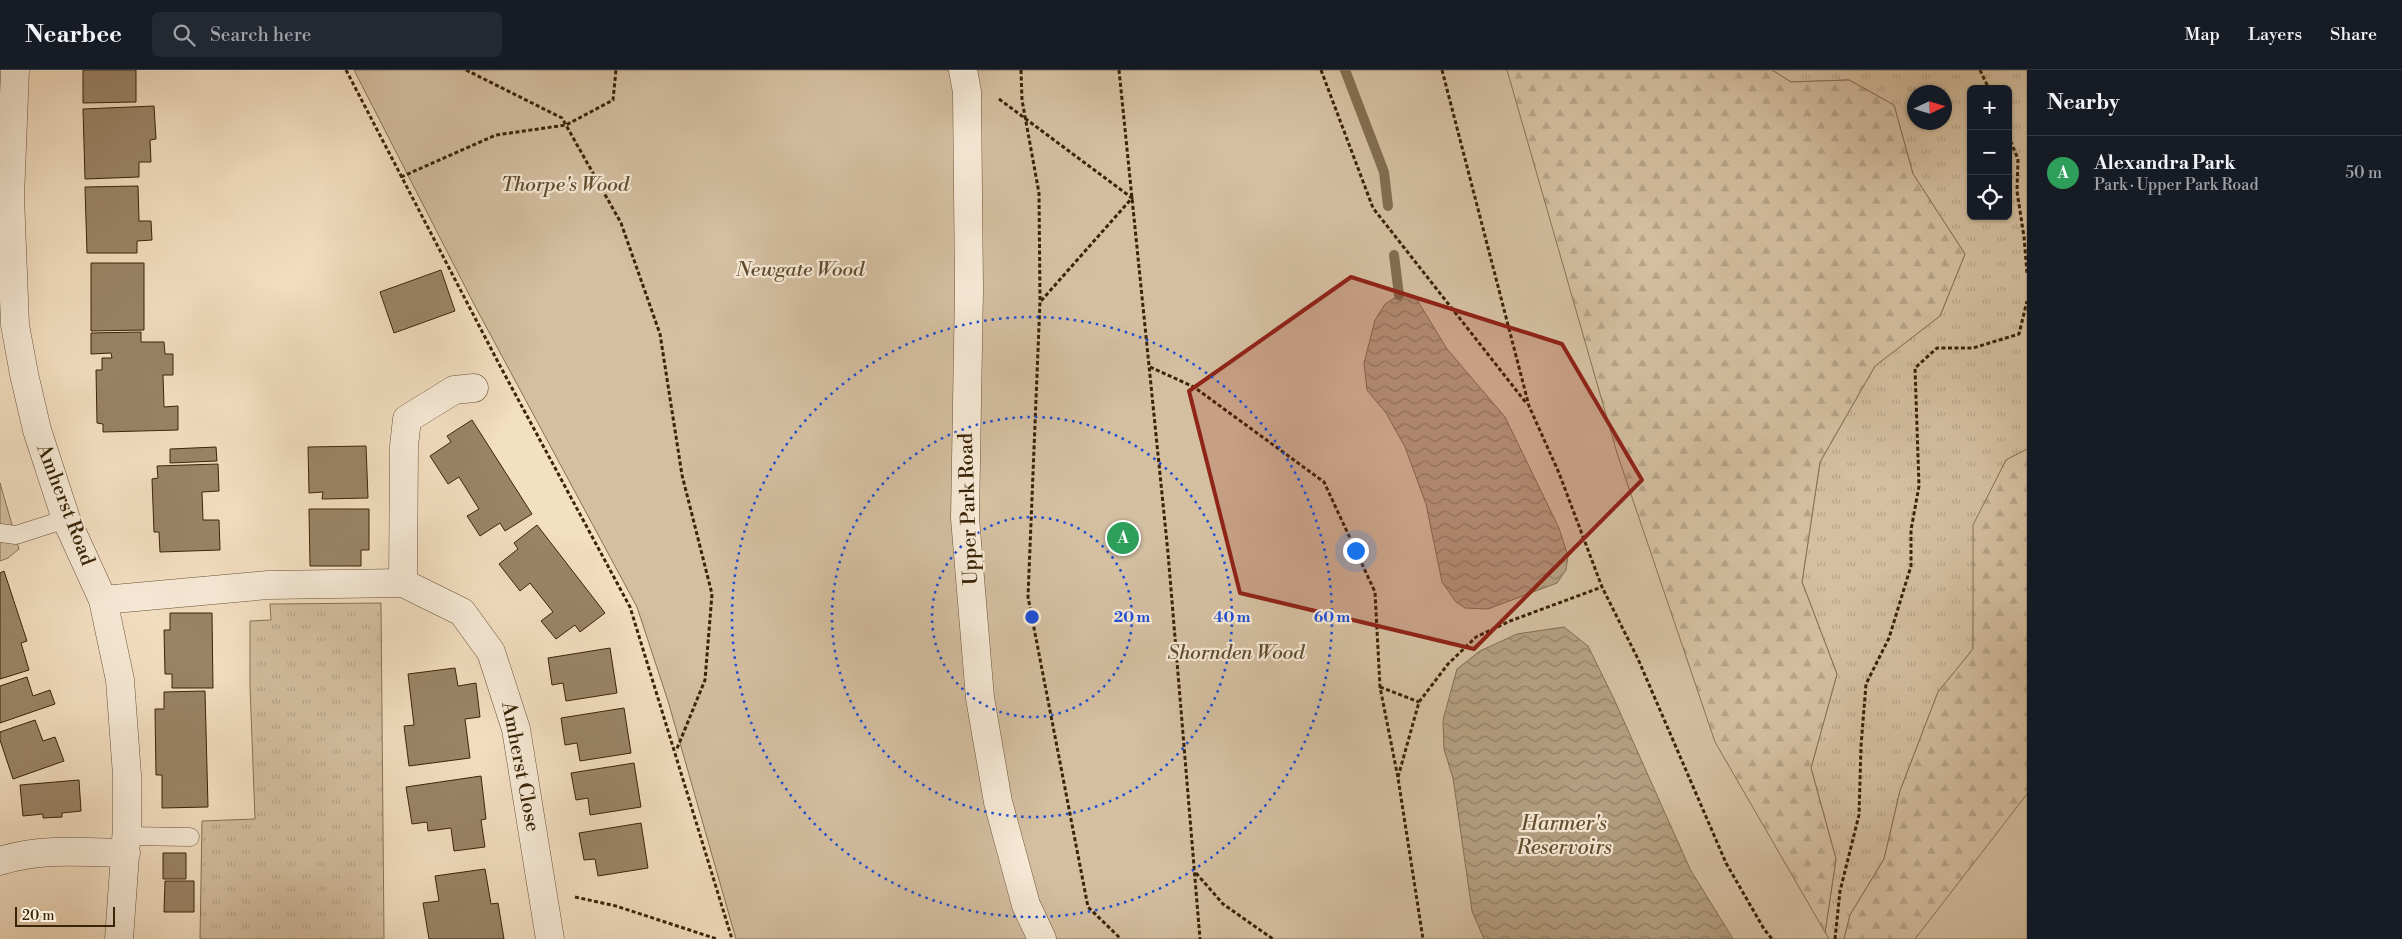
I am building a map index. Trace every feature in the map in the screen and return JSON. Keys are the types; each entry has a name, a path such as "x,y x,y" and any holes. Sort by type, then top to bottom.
{"street":[{"name":"Amherst Road","path":"15,70 10,197 15,325 37,430 66,519 103,600 120,680 126,775 127,844 120,939"},
{"name":"Upper Park Road","path":"963,70 968,92 969,280 965,518 980,698 998,802 1026,905 1042,939"},
{"path":"403,583 404,446 407,419 454,390 474,388"},
{"name":"Amherst Close","path":"103,600 268,585 403,583 462,612 492,652 516,729 550,939"},
{"path":"0,861 17,856 127,844"}],"lane":[{"path":"0,533 16,535 66,519"},
{"path":"127,844 190,838"}],"path":[{"path":"346,70 499,364 630,607 676,751 732,939"},
{"path":"466,70 562,118 621,223 660,334 682,475 712,594 705,680 676,751"},
{"path":"401,177 496,135 566,125 613,100 616,70"},
{"path":"963,70 1025,120 1132,198"},
{"path":"1021,70 1022,100 1039,193 1040,301 1028,597 1088,907 1121,939"},
{"path":"1120,70 1168,554 1200,939"},
{"path":"1321,70 1373,208 1529,406"},
{"path":"1442,70 1529,406 1559,473 1602,587 1638,659 1726,863 1772,939"},
{"path":"1980,70 1987,85"},
{"path":"2012,144 2018,158 2016,191 2024,237 2027,272"},
{"path":"1040,301 1132,198"},
{"path":"1835,939 1840,892 1859,815 1861,746 1866,684 1889,638 1911,566 1911,530 1920,486 1914,368 1937,348 1973,348 2019,334 2027,301"},
{"path":"1150,367 1194,386 1324,482 1375,592 1380,687 1398,778 1423,939"},
{"path":"1398,778 1419,702 1448,664 1476,638 1510,621 1602,587"},
{"path":"1380,687 1419,702"},
{"path":"1195,872 1223,904 1272,939"},
{"path":"543,890 616,906 718,939"}],"highlighted area":[{"path":"1351,277 1562,344 1642,480 1474,649 1240,593 1189,391"}],"green space":[{"path":"354,70 1507,70 1617,453 1715,742 1829,939 736,939 668,701 637,607 475,306"},
{"path":"1471,70 1772,70 1791,82 1849,80 1894,105 1913,174 1965,254 1940,316 1875,366 1820,462 1802,582 1837,674 1811,768 1836,859 1824,939 1721,782"},
{"path":"1772,70 2027,70 2027,449 2006,460 1974,525 1973,649 1938,692 1900,791 1884,859 1850,915 1844,939 1824,939 1836,859 1811,768 1837,674 1802,582 1820,462 1875,366 1940,316 1965,254 1913,174 1894,105 1849,80 1791,82"},
{"path":"2027,449 2027,939 1844,939 1850,915 1884,859 1900,791 1938,692 1973,649 1973,525 2006,460"},
{"path":"0,483 19,549 8,558 0,561"},
{"path":"381,603 384,939 200,939 202,821 255,819 250,686 250,621 271,620 270,604"},
{"path":"2027,794 2027,939 1915,939"}],"water":[{"path":"1409,294 1416,298 1447,349 1505,417 1559,528 1568,556 1566,570 1557,583 1488,609 1465,608 1456,602 1442,582 1426,504 1405,447 1386,413 1367,390 1364,363 1375,320 1385,304 1399,295"},
{"name":"Harmer's Reservoirs","path":"1564,627 1588,646 1614,699 1690,869 1733,939 1484,939 1472,911 1453,778 1444,749 1443,720 1457,669 1480,651 1517,634"}],"building":[{"path":"83,70 136,70 136,102 83,103"},
{"path":"154,106 156,139 150,140 151,162 139,162 139,177 85,179 83,109"},
{"path":"138,186 139,221 151,221 152,240 137,241 137,253 87,253 85,187"},
{"path":"91,263 144,263 144,330 91,331"},
{"path":"441,270 455,311 394,333 380,292"},
{"path":"141,332 141,342 164,342 165,354 173,354 173,375 163,375 164,407 178,406 178,430 103,432 103,424 97,423 96,370 102,370 102,358 112,358 111,353 91,354 91,333"},
{"path":"472,420 532,514 505,531 500,523 480,536 467,516 479,509 459,477 448,484 430,456 451,442 447,436"},
{"path":"366,446 368,498 322,499 323,492 309,493 308,447"},
{"path":"216,447 217,461 170,463 170,449"},
{"path":"218,464 219,491 202,492 203,520 219,520 220,550 160,552 159,532 154,532 152,479 158,478 157,466"},
{"path":"309,509 369,509 369,550 361,550 361,566 310,566"},
{"path":"537,525 605,613 580,632 575,625 556,639 541,621 553,612 530,583 520,591 499,564 518,549 514,543"},
{"path":"4,571 27,641 21,643 29,670 0,679 0,573"},
{"path":"170,613 212,613 213,688 172,688 172,674 165,674 164,630 170,630"},
{"path":"610,648 617,693 566,701 563,683 552,685 548,658"},
{"path":"455,668 458,686 476,683 480,717 465,719 470,758 409,766 404,726 414,725 408,674"},
{"path":"27,677 33,696 50,690 55,704 0,723 0,686"},
{"path":"205,691 208,807 162,808 162,775 156,775 155,709 164,709 164,692"},
{"path":"624,708 631,753 580,761 577,743 565,745 561,718"},
{"path":"35,720 43,741 55,737 64,761 13,779 0,740 0,732"},
{"path":"634,763 641,807 590,815 588,798 576,800 571,773"},
{"path":"481,776 486,819 481,820 485,847 454,851 451,828 428,831 427,822 412,824 406,787"},
{"path":"79,780 81,811 62,813 62,817 43,818 43,814 23,816 20,785"},
{"path":"641,823 648,868 598,876 595,859 584,860 579,833"},
{"path":"163,853 186,853 186,879 163,879"},
{"path":"485,869 491,904 498,903 504,939 429,939 423,903 439,901 435,876"},
{"path":"165,881 194,881 194,912 164,912"}],"waterway":[{"path":"1345,70 1384,172 1388,206"},
{"path":"1394,255 1399,295"}],"place":[{"name":"Alexandra Park","path":"1123,538"}],"park label":[{"name":"Thorpe's Wood","path":"565,185"},
{"name":"Newgate Wood","path":"800,270"},
{"name":"Shornden Wood","path":"1236,653"}]}
